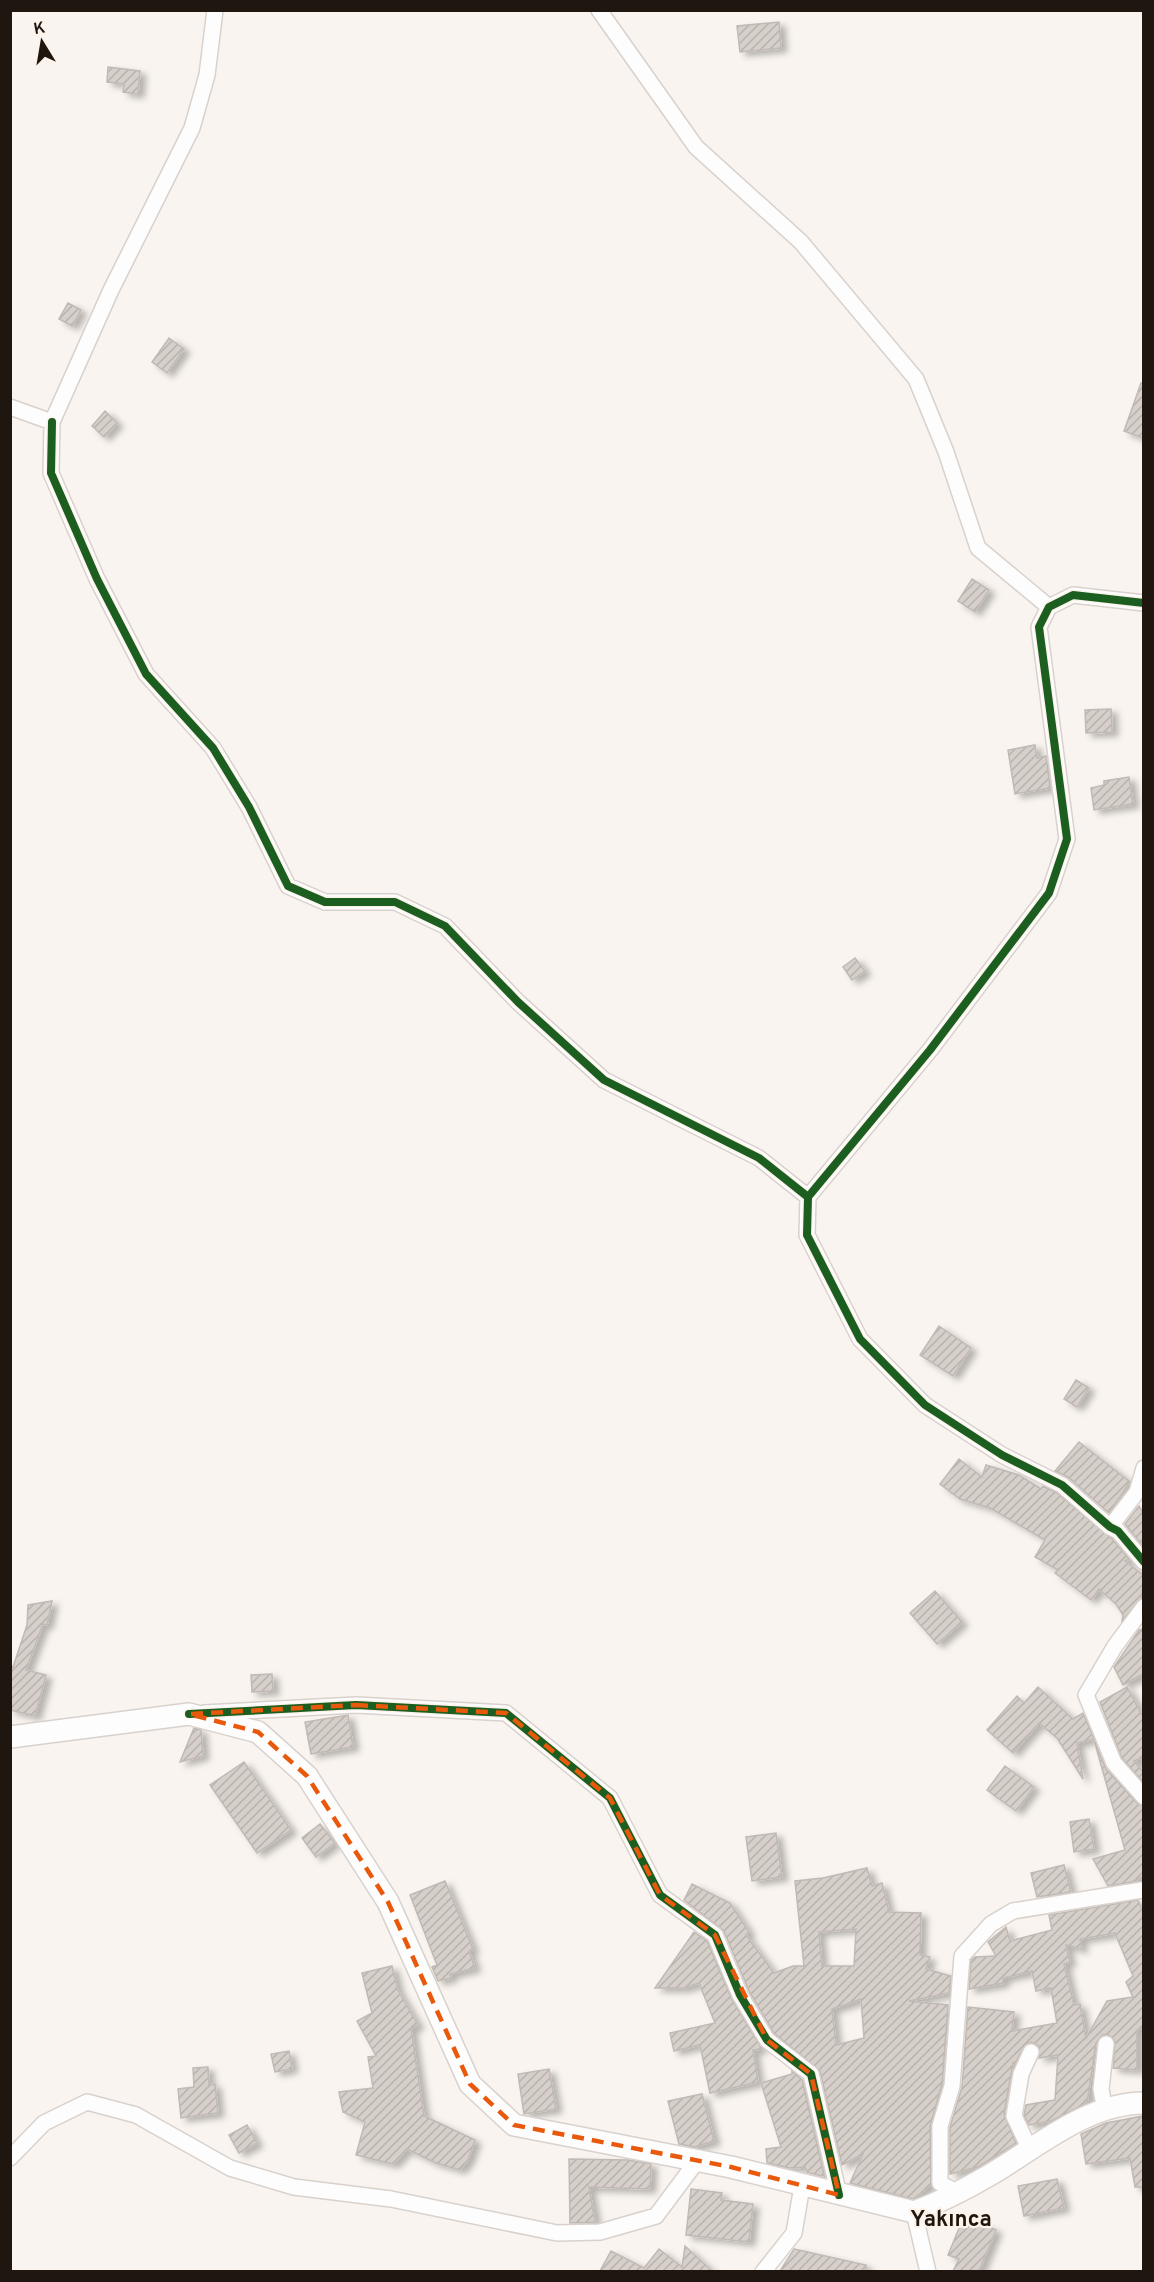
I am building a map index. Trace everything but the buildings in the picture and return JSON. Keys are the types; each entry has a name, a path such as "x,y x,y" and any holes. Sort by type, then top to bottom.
{"main road":[{"path":"10,1737 189,1714 258,1732 307,1776 388,1902 470,2084 514,2125 697,2161 914,2212 958,2193 1082,2119 1127,2103 1143,2103"}],"street":[{"path":"215,10 207,75 192,128 111,290 52,422 51,473 97,579 146,674 213,748 249,807 288,886 325,902 394,902 445,926 518,1002 604,1080 759,1158 808,1197"},
{"path":"599,10 696,147 801,242 916,379 945,452 978,548 1049,607"},
{"path":"10,407 52,422"},
{"path":"1143,603 1073,595 1049,607 1039,627 1067,839 1049,893 930,1050 808,1197 807,1235 860,1339 925,1405 1002,1455 1062,1485 1110,1527 1118,1531 1143,1562"},
{"path":"1110,1527 1137,1492 1143,1468"},
{"path":"1143,1607 1115,1646 1086,1695 1114,1762 1143,1797"},
{"path":"189,1714 356,1705 506,1713 610,1798 660,1895 715,1935 740,1995 767,2040 811,2074 839,2195"},
{"path":"958,2193 940,2183 940,2126 952,2086 962,1956 991,1924 1013,1911 1143,1891"},
{"path":"1105,2111 1101,2089 1106,2044"},
{"path":"1030,2150 1014,2116 1021,2074 1031,2052"},
{"path":"10,2158 44,2123 87,2102 136,2115 230,2168 294,2187 392,2199 557,2233 600,2232 656,2216 697,2161"},
{"path":"763,2271 794,2233 802,2186"},
{"path":"914,2212 928,2271"}],"highlighted area":[{"path":"356,1705 506,1713 610,1798 660,1895 715,1935 767,2040 811,2074 839,2195 731,2167 514,2125 470,2084 388,1902 307,1776 258,1732 189,1714"}],"cycle path":[{"path":"52,422 51,473 97,579 146,674 213,748 249,807 288,886 325,902 395,902 445,926 518,1002 604,1080 759,1158 808,1197"},
{"path":"1144,603 1073,595 1049,607 1039,627 1067,839 1049,893 930,1050 808,1197 807,1235 860,1339 925,1405 1002,1455 1062,1485 1110,1527 1118,1531 1144,1562"},
{"path":"189,1714 356,1705 506,1713 610,1798 660,1895 715,1935 740,1995 767,2040 811,2074 839,2195"}],"district":[{"name":"Yakınca","path":"951,2220"}]}
